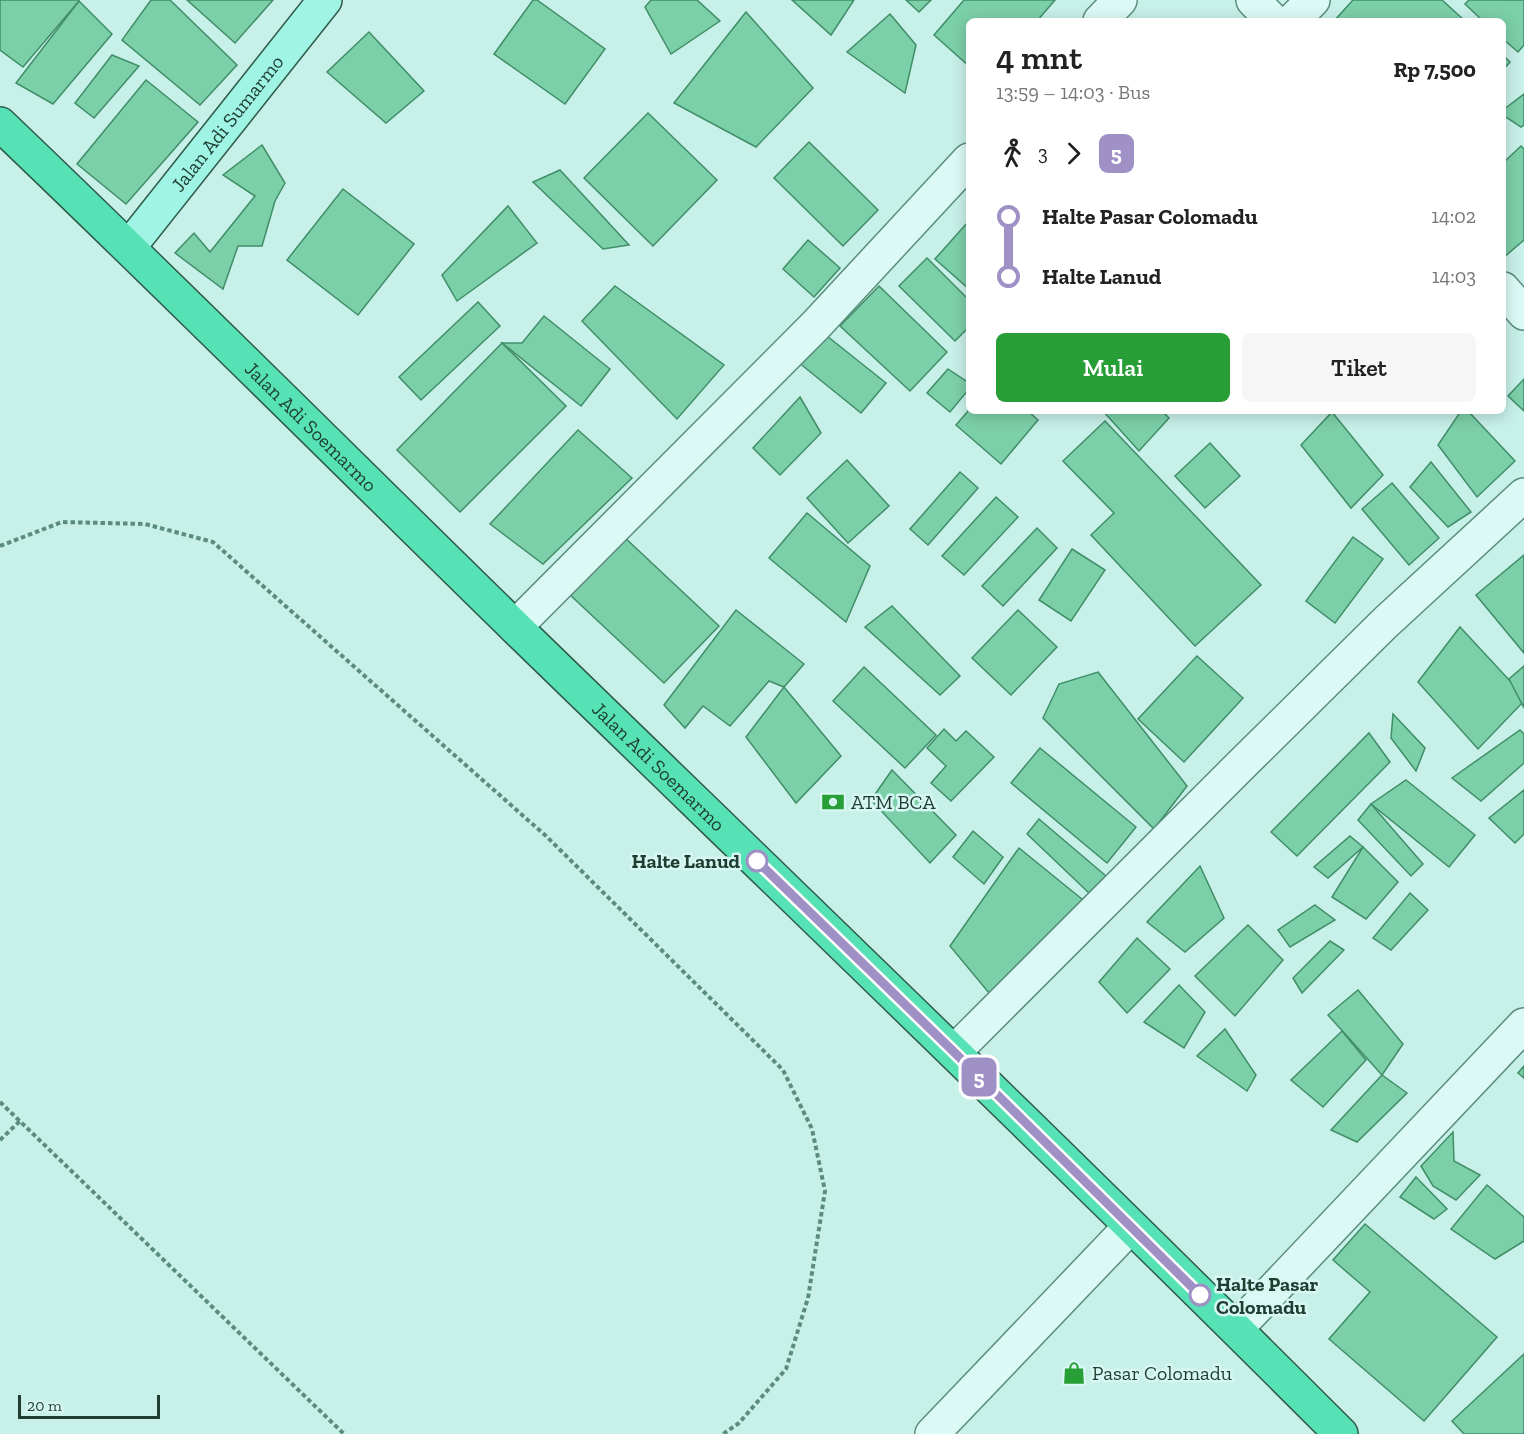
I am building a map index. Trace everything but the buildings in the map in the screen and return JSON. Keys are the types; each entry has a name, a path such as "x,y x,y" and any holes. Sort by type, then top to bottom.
{"highway":[{"name":"Jalan Adi Soemarmo","path":"0,124 954,1052 1341,1434"}],"main road":[{"name":"Jalan Adi Sumarmo","path":"129,247 325,0"}],"street":[{"path":"1103,18 1120,0"},
{"path":"1253,0 1270,18"},
{"path":"1295,18 1313,0"},
{"path":"515,627 816,325 966,163"},
{"path":"1506,292 1524,313"},
{"path":"954,1052 1385,622 1524,495"},
{"path":"1236,1329 1524,1025"},
{"path":"932,1434 1130,1227"}],"path":[{"path":"0,546 62,522 145,524 213,542 546,836 783,1071 812,1129 825,1191 808,1298 786,1369 739,1423 723,1434"},
{"path":"0,1102 344,1434"},
{"path":"0,1140 20,1121"}],"bus line":[{"name":"5","path":"757,861 1200,1295"}],"place":[{"name":"ATM BCA","path":"833,802"},
{"name":"Halte Lanud","path":"757,861"},
{"name":"Halte Pasar Colomadu","path":"1200,1295"},
{"name":"Pasar Colomadu","path":"1074,1373"}]}
